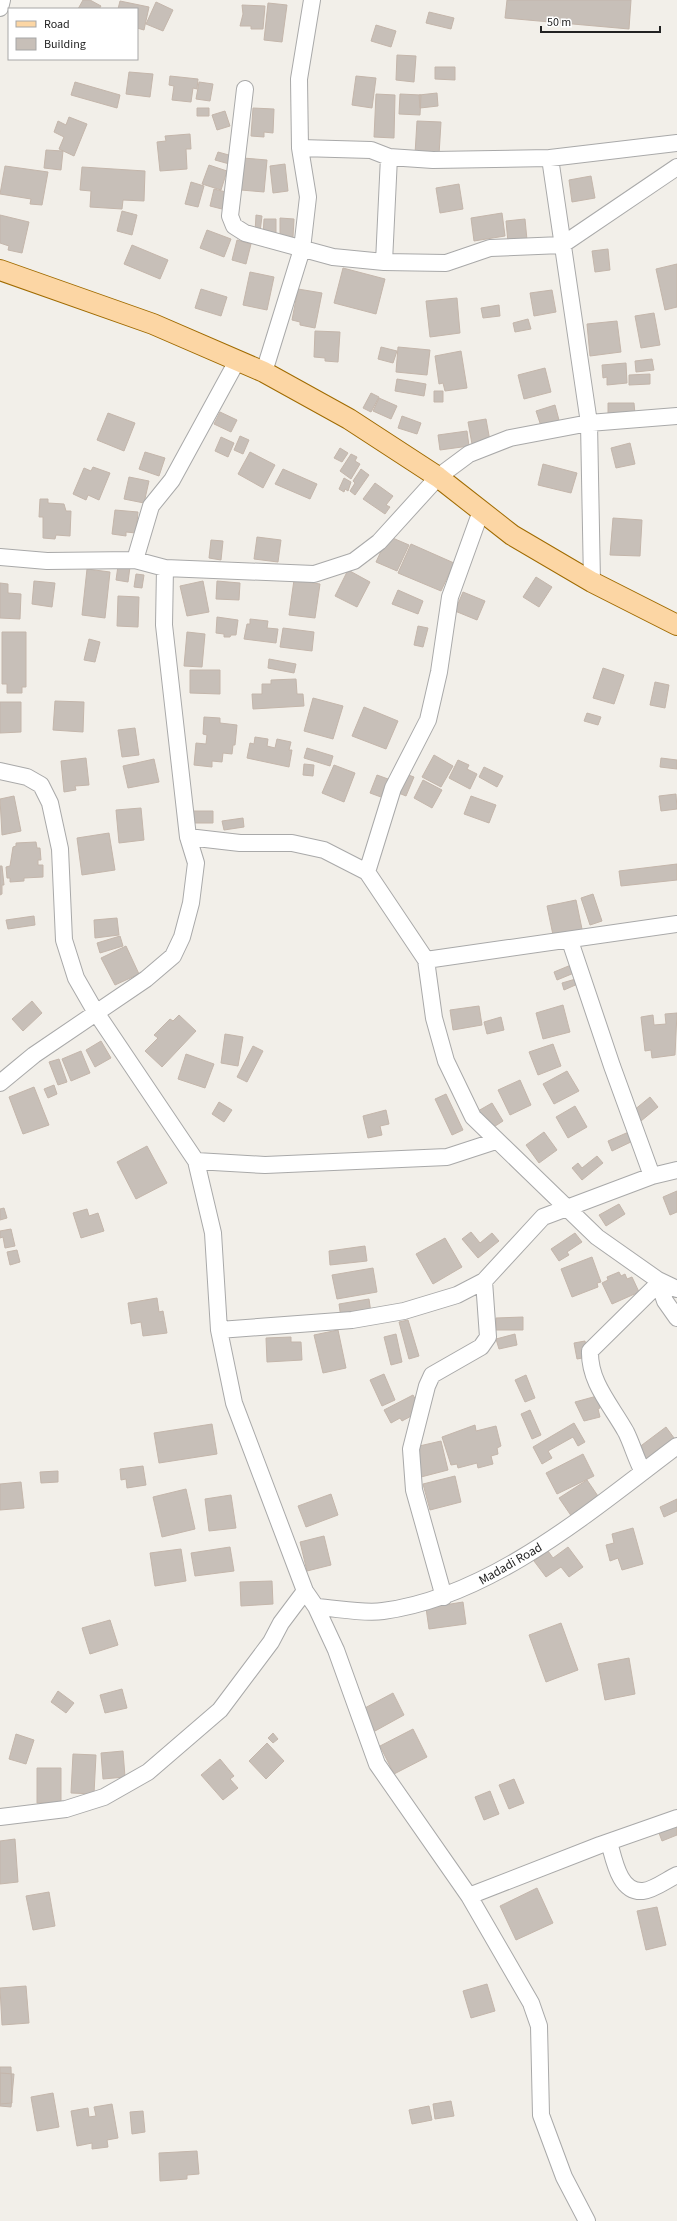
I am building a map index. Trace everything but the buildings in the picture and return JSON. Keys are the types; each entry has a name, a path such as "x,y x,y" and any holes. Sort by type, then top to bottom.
{"main road":[{"path":"0,270 153,324 264,372 349,419 438,477 512,535 592,582 677,625"}],"street":[{"path":"0,8 2,0"},
{"path":"264,372 302,249 308,197 300,148 299,79 312,0"},
{"path":"245,89 230,216 234,226 245,233 333,257 384,262 446,263 490,248 562,245 677,167"},
{"path":"300,148 371,150 390,157 433,160 550,158 677,143"},
{"path":"384,262 390,157"},
{"path":"550,158 589,423 592,582"},
{"path":"135,560 151,506 172,480 237,360"},
{"path":"0,557 48,561 135,560 165,568 314,574 354,561 379,542 438,477 469,454 510,438 589,423 677,416"},
{"path":"367,872 392,788 428,720 440,672 450,597 481,511"},
{"path":"0,1083 34,1054 95,1011 146,979 173,956 182,937 191,902 196,863 188,837 164,625 165,568"},
{"path":"0,771 27,777 42,785 50,803 60,849 64,940 76,978 95,1011 196,1161 213,1234 219,1330 234,1403 305,1591 316,1607 336,1650 377,1764 469,1896 531,2003 539,2026 541,2115 564,2177 587,2221"},
{"path":"188,837 240,843 292,843 324,850 367,872 426,960 434,1018 446,1061 473,1117 496,1141 597,1237 659,1282 677,1289"},
{"path":"426,960 570,941 677,924"},
{"path":"570,941 612,1066 652,1176"},
{"path":"196,1161 265,1166 447,1157 496,1141"},
{"path":"219,1330 352,1320 404,1311 457,1295 484,1281 543,1216 652,1176 677,1170"},
{"path":"543,1216 547,1188"},
{"path":"444,1597 414,1490 411,1449 427,1386 432,1375 481,1347 488,1337 484,1281"},
{"path":"659,1282 665,1301 677,1318"},
{"path":"643,1472 627,1433 596,1382 590,1366 590,1351 659,1282"},
{"name":"Madadi Road","path":"316,1607 382,1612 444,1597 501,1571 560,1532 677,1446"},
{"path":"0,1817 66,1809 104,1797 148,1772 220,1710 271,1642 281,1623 305,1591"},
{"path":"469,1896 609,1842 677,1818"},
{"path":"609,1842 622,1881 634,1890 644,1891 677,1875"}]}
